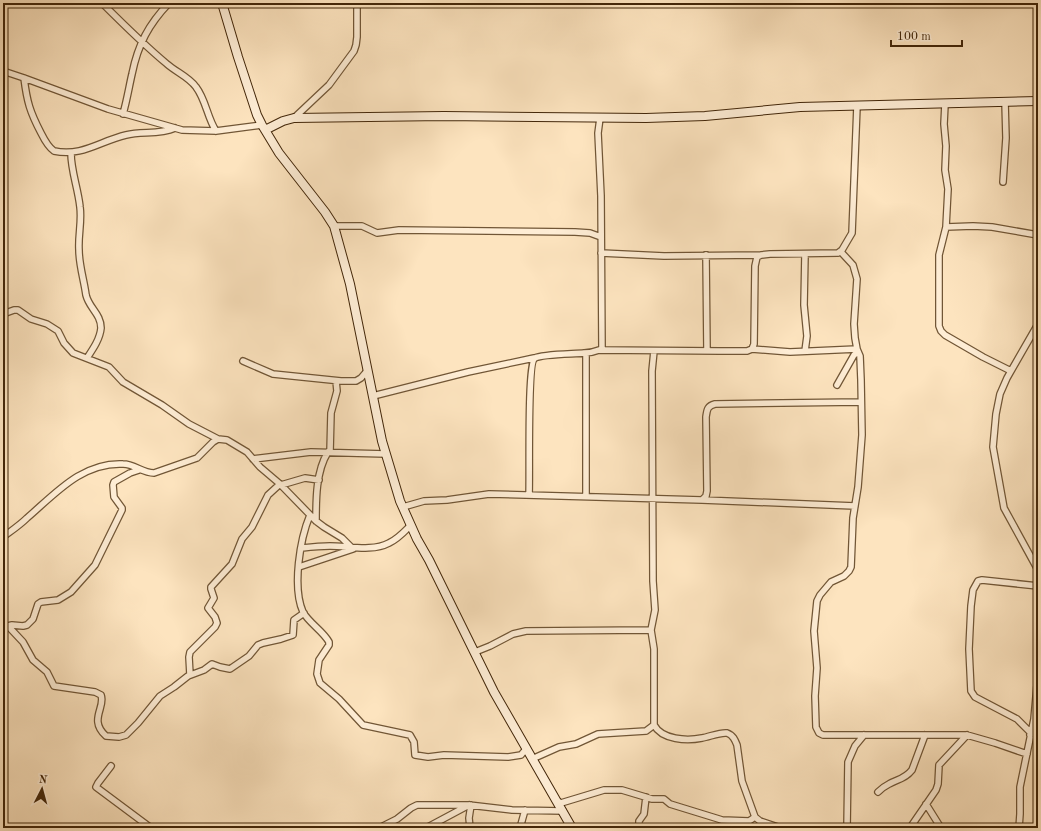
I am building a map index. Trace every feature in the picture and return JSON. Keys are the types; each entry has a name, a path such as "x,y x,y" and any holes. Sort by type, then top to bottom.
{"street":[{"path":"102,3 167,64 196,86 202,96 210,121 216,131"},
{"path":"123,114 134,65 142,41 153,20 169,3"},
{"path":"222,3 257,115 263,127 279,153 325,212 334,226 350,284 382,441 403,507 494,692 572,828"},
{"path":"294,118 329,85 354,52 357,37 357,3"},
{"path":"3,72 24,78 123,114 192,131 216,131 263,127 294,118 444,116 646,118 705,116 800,107 1038,101"},
{"path":"24,78 30,110 34,121 46,142 54,151 71,153 82,152 127,135 164,132 176,128"},
{"path":"1003,182 1006,138 1005,102"},
{"path":"944,104 946,146 945,170 948,190 946,227 939,261 939,326 945,335 1011,371"},
{"path":"841,252 850,237 853,228 857,106"},
{"path":"600,118 598,133 601,196 602,350"},
{"path":"71,153 72,167 81,216 80,257 88,300 97,312 101,322 101,330 97,342 87,358"},
{"path":"334,226 362,226 377,233 399,230 575,232 590,233 601,237"},
{"path":"946,227 992,227 1038,235"},
{"path":"601,253 664,256 841,252"},
{"path":"841,252 853,265 857,279 854,324 861,368 861,447 858,487 853,518 851,566 849,571 844,576 831,582 817,601 814,631 817,668 815,696 816,727 822,735 967,735 1027,754"},
{"path":"752,349 754,344 755,266 757,257 760,254"},
{"path":"805,254 804,305 807,336 805,351"},
{"path":"706,255 706,351"},
{"path":"3,314 18,310 31,319 47,324 58,331 64,343 73,353 110,367 123,382 162,405 189,424 218,440"},
{"path":"1038,324 1011,371 1000,394 996,414 993,447 1004,508 1038,570"},
{"path":"373,396 468,372 535,358 602,350 747,351 752,349 790,352 857,350"},
{"path":"838,385 857,350"},
{"path":"654,351 652,370 653,581 655,610 651,630 654,649 654,725 660,732 671,737 685,740 723,733 735,739 742,781 755,817 760,821 781,828"},
{"path":"586,353 586,496"},
{"path":"529,495 530,383 532,361 535,358"},
{"path":"243,361 279,375 336,381 356,381 367,371"},
{"path":"316,520 318,480 323,462 329,452 331,414 336,392 336,381"},
{"path":"702,500 706,496 707,491 706,417 707,409 710,405 861,402"},
{"path":"3,537 26,520 68,482 87,471 110,465 124,464 147,473 154,473 197,458 210,444 218,440 227,440 236,444 247,452 260,467 310,515 342,538 353,548"},
{"path":"253,459 288,454 329,452 386,454"},
{"path":"5,627 27,626 33,619 38,604 41,602 58,600 63,597 70,592 95,565 122,510 114,497 114,482 139,470"},
{"path":"190,674 190,652 215,627 217,623 215,617 208,608 214,598 211,587 232,564 242,539 252,527 268,495 280,485 305,478 318,480"},
{"path":"403,507 424,501 446,500 481,494 653,498 855,506"},
{"path":"310,515 302,548 298,587 300,602 304,613 329,642 329,646 319,660 317,674 319,681 339,699 363,725 410,735 414,742 414,754 428,757 444,754 515,757 521,755 526,749"},
{"path":"302,548 329,546 353,548 386,545 399,537 411,525"},
{"path":"299,567 353,548"},
{"path":"1030,734 1017,718 975,697 971,691 969,649 971,606 973,590 978,581 982,580 1038,586"},
{"path":"5,627 23,642 33,660 47,672 54,686 102,695 98,713 99,724 104,735 109,737 126,735 138,723 156,700 190,674 204,670 212,664 225,669 234,667 249,656 258,645 293,635 294,620 304,613"},
{"path":"475,652 513,634 526,631 651,630"},
{"path":"1019,828 1020,787 1035,713 1038,674"},
{"path":"532,759 559,747 576,744 598,734 646,731 654,725"},
{"path":"1030,734 1038,731"},
{"path":"847,828 848,762 855,746 864,735"},
{"path":"878,792 886,785 903,779 908,775 912,770 925,735"},
{"path":"912,828 912,825 938,784 939,765 967,735"},
{"path":"111,766 96,787 151,828"},
{"path":"557,801 561,803 604,790 622,790 655,799 664,798 670,804 722,820 749,821 755,817"},
{"path":"639,828 639,821 644,814 646,797"},
{"path":"926,804 941,828"},
{"path":"378,828 397,819 415,806 470,805 525,810 563,811"},
{"path":"426,828 435,826 470,805"},
{"path":"470,805 470,828"},
{"path":"520,828 525,810"}]}
